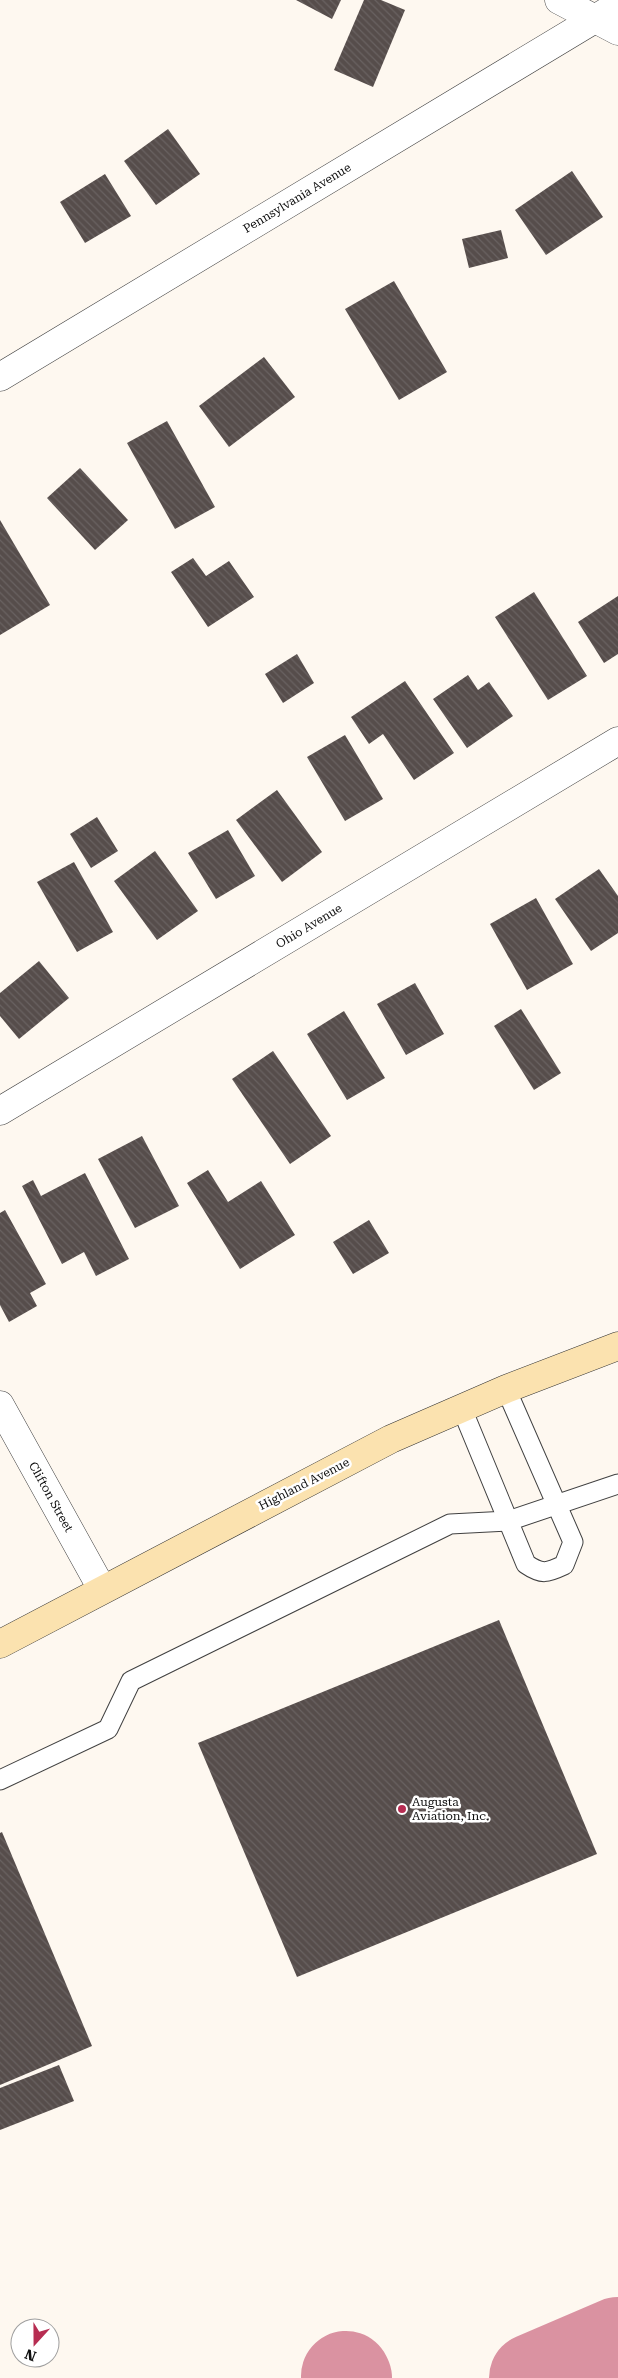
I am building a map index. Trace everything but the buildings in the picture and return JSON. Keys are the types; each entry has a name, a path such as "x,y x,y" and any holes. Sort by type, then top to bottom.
{"main road":[{"name":"Highland Avenue","path":"0,1644 102,1588 391,1439 506,1389 618,1346"}],"street":[{"path":"559,0 606,25"},
{"name":"Pennsylvania Avenue","path":"0,377 606,25 618,5"},
{"name":"Ohio Avenue","path":"0,1111 618,741"},
{"name":"Clifton Street","path":"0,1405 102,1588"}],"lane":[{"path":"462,1409 526,1564 537,1572 551,1571 564,1564 573,1542 559,1505 506,1389"},
{"path":"0,1780 108,1728 131,1680 450,1524 508,1521 618,1484"}],"taxiway":[{"path":"534,2378 618,2342"}],"place":[{"name":"Augusta Aviation, Inc.","path":"402,1809"}]}
